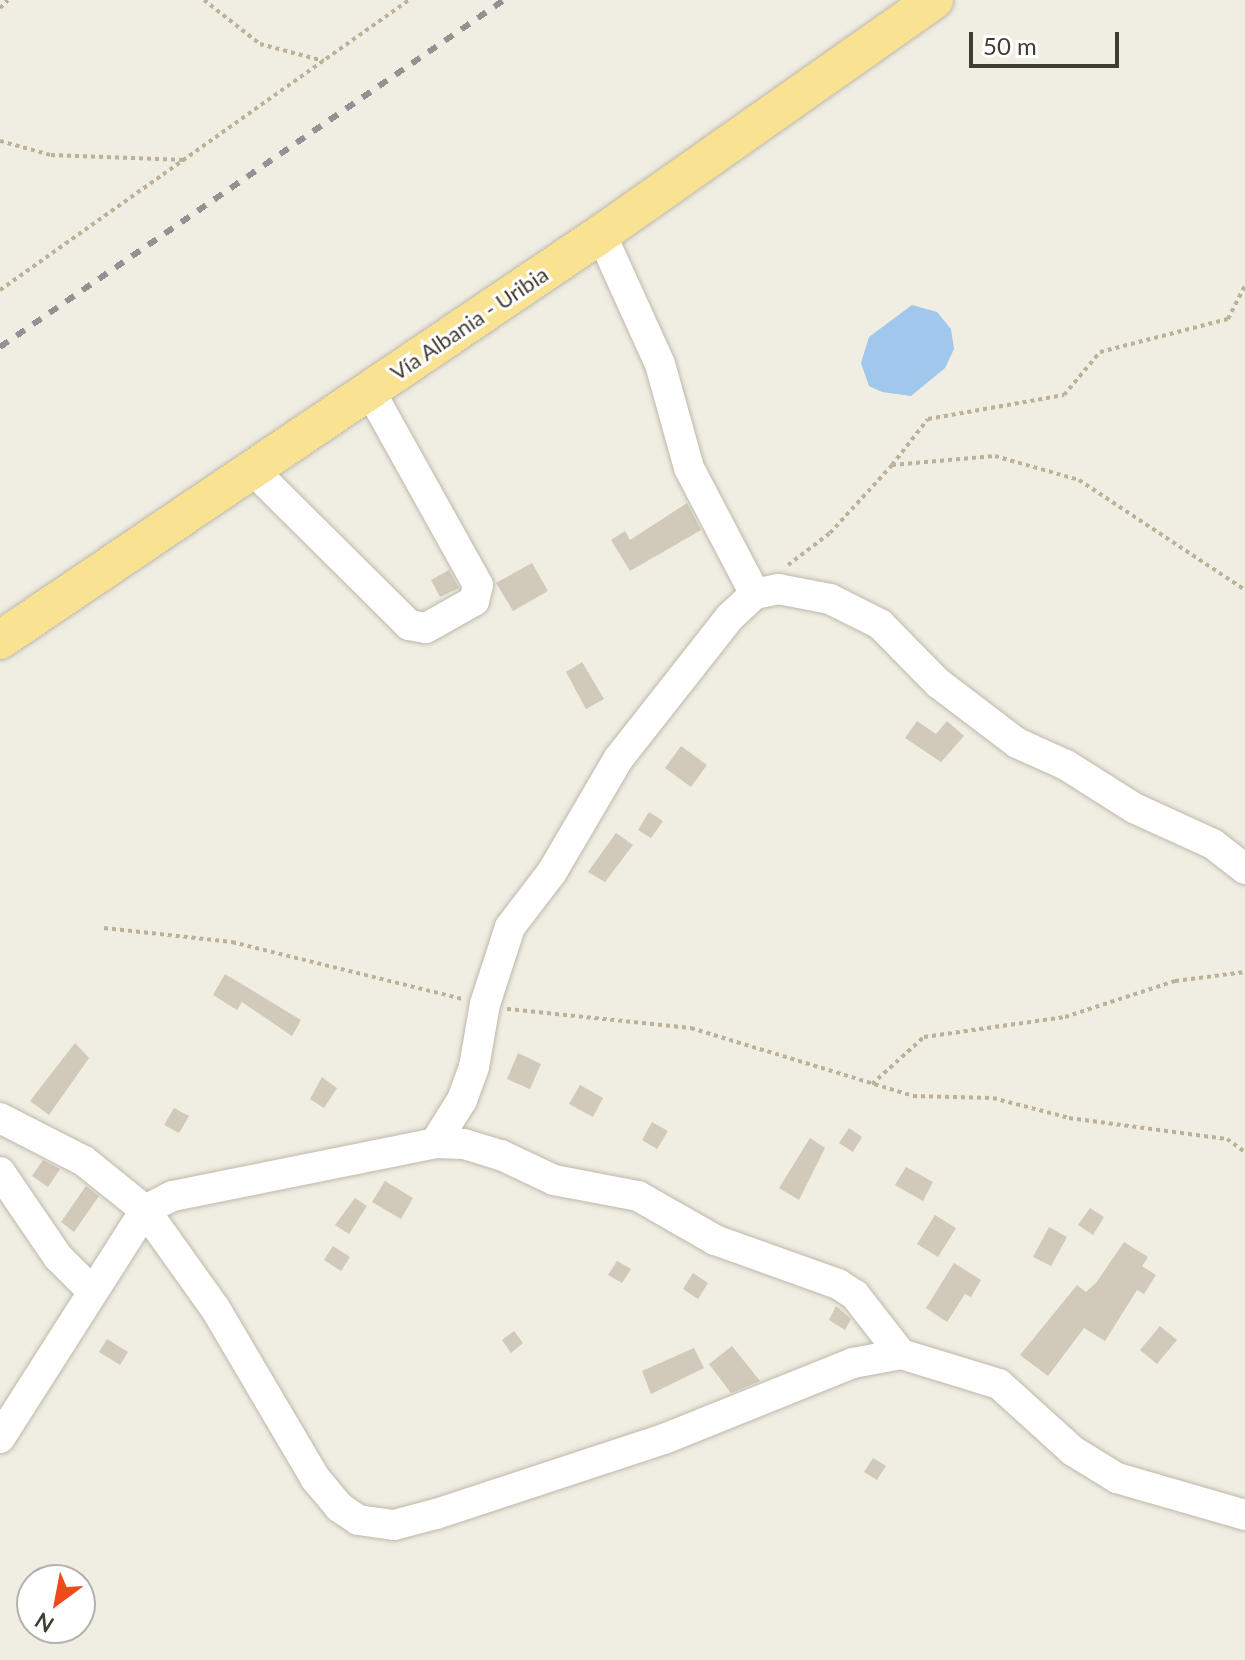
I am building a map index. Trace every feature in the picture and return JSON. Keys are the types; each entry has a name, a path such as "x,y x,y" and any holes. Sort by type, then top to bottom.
{"main road":[{"name":"Vía Albania - Uribia","path":"0,640 601,234 934,0"}],"street":[{"path":"601,234 660,364 689,468 767,592"},
{"path":"251,468 409,625 426,628 474,601 478,585 370,391"},
{"path":"435,1143 466,1089 485,1004 510,927 552,872 619,758 730,617 767,592 830,599 880,624 972,712 1017,743 1066,765 1134,808 1213,844 1245,869"},
{"path":"0,1118 84,1161 145,1210 215,1308 315,1478 339,1507 358,1520 394,1525 436,1514 664,1439 853,1363 901,1354 999,1384 1073,1451 1117,1478 1245,1515"},
{"path":"0,1438 145,1210 173,1196 435,1143 464,1144 501,1155 554,1180 638,1196 715,1240 838,1284 855,1295 901,1354"},
{"path":"0,1172 58,1257 93,1292"}],"path":[{"path":"0,8 8,0"},
{"path":"204,0 260,44 324,61"},
{"path":"0,290 409,0"},
{"path":"0,141 51,155 187,160"},
{"path":"767,592 786,567 830,533 892,465 928,419 1064,395 1100,352 1228,319 1245,286"},
{"path":"892,465 995,456 1079,480 1245,590"},
{"path":"104,928 232,942 485,1004 691,1028 913,1096 993,1098 1069,1118 1227,1139 1245,1152"},
{"path":"872,1084 924,1037 1065,1017 1175,981 1245,972"}],"water":[{"path":"912,305 937,312 951,329 954,349 945,368 911,396 882,392 869,386 861,363 869,337"}],"building":[{"path":"687,503 701,530 630,571 611,540 625,531 630,540"},
{"path":"532,563 548,591 513,611 496,583"},
{"path":"449,570 459,588 440,597 431,580"},
{"path":"582,662 604,699 586,709 566,672"},
{"path":"917,721 936,734 947,721 964,736 941,762 905,738"},
{"path":"681,746 707,765 691,787 665,768"},
{"path":"649,812 663,821 651,838 638,830"},
{"path":"616,833 633,845 605,882 588,872"},
{"path":"225,974 301,1020 292,1036 242,1002 237,1010 213,995"},
{"path":"75,1043 89,1058 49,1115 30,1101"},
{"path":"518,1053 541,1064 530,1089 507,1079"},
{"path":"322,1077 337,1088 324,1108 310,1099"},
{"path":"580,1085 603,1098 593,1117 569,1104"},
{"path":"174,1108 189,1116 179,1133 164,1125"},
{"path":"652,1122 668,1131 657,1149 642,1140"},
{"path":"849,1128 862,1137 853,1152 839,1143"},
{"path":"810,1138 825,1148 799,1200 779,1188"},
{"path":"43,1160 60,1169 48,1187 32,1176"},
{"path":"906,1167 933,1182 923,1201 895,1185"},
{"path":"385,1181 413,1198 401,1219 372,1202"},
{"path":"86,1186 99,1196 74,1232 61,1222"},
{"path":"355,1198 367,1206 349,1234 335,1225"},
{"path":"1090,1208 1104,1217 1093,1235 1078,1225"},
{"path":"935,1215 956,1228 938,1257 917,1244"},
{"path":"1049,1227 1067,1237 1051,1266 1033,1257"},
{"path":"1124,1242 1148,1257 1142,1266 1156,1275 1144,1294 1137,1290 1105,1341 1084,1328 1048,1376 1020,1355 1077,1285 1086,1292 1096,1283"},
{"path":"333,1246 350,1257 341,1271 324,1260"},
{"path":"617,1261 631,1269 622,1283 608,1275"},
{"path":"954,1263 981,1280 971,1297 965,1294 947,1322 926,1308"},
{"path":"693,1273 708,1283 698,1299 683,1289"},
{"path":"836,1306 851,1319 845,1330 829,1320"},
{"path":"1160,1326 1177,1340 1157,1364 1140,1350"},
{"path":"514,1331 523,1343 511,1353 502,1340"},
{"path":"107,1339 128,1352 120,1365 99,1352"},
{"path":"732,1346 760,1381 731,1393 709,1364"},
{"path":"694,1348 704,1368 651,1394 642,1371"},
{"path":"873,1458 886,1466 877,1480 864,1472"}],"railway":[{"path":"0,347 504,0"}]}
